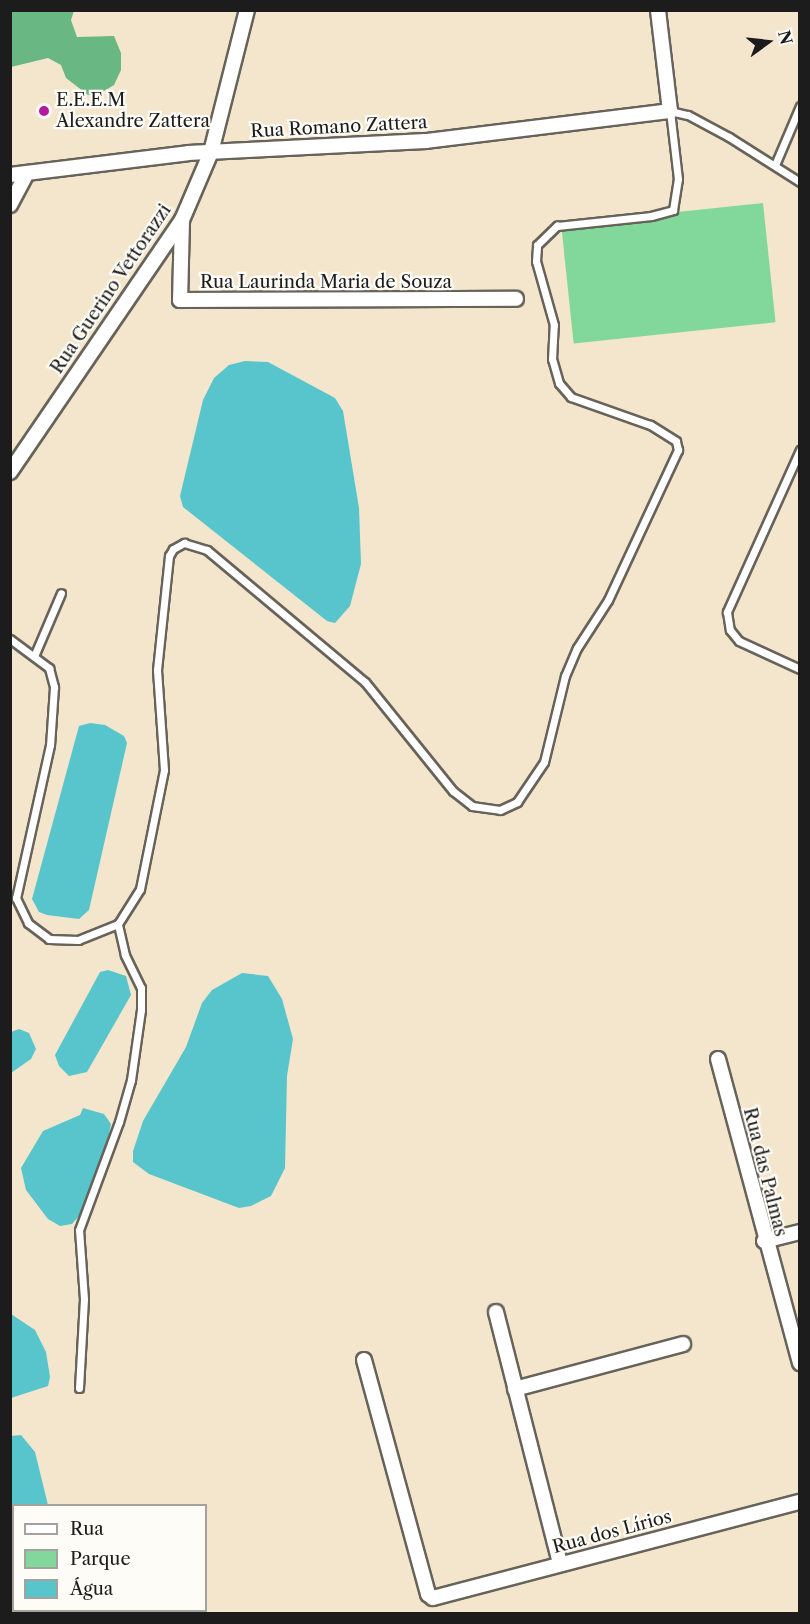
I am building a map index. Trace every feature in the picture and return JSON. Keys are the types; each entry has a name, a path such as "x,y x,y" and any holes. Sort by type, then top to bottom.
{"street":[{"name":"Rua Guerino Vettorazzi","path":"10,472 16,450 182,220 211,152 247,10"},
{"path":"658,10 670,111"},
{"name":"Rua Romano Zattera","path":"10,176 211,152 426,141 670,111"},
{"path":"10,205 27,173"},
{"name":"Rua Laurinda Maria de Souza","path":"182,220 180,300 516,299"},
{"name":"Rua das Palmas","path":"718,1059 764,1242 800,1363"},
{"path":"764,1242 800,1232"},
{"path":"496,1312 560,1564"},
{"path":"515,1389 683,1344"},
{"name":"Rua dos Lírios","path":"364,1360 428,1594 433,1598 800,1502"}],"lane":[{"path":"775,165 800,106"},
{"path":"10,639 35,654 49,668 53,713 20,877 18,904 28,923 49,939 78,940 118,924 140,889 160,798 164,746 157,706 157,670 169,556 179,545 191,543 207,550 365,682 453,791 472,806 500,810 517,802 544,762 565,676 577,648 608,600 678,450 676,441 669,435 571,397 559,383 552,359 554,325 536,261 537,245 557,225 651,216 673,210 678,179 670,111 698,120 800,182"},
{"path":"800,450 727,612 730,630 739,641 800,669"},
{"path":"35,654 61,593"},
{"path":"79,1388 84,1299 79,1230 131,1080 141,1010 141,988 125,955 118,924"}],"green space":[{"path":"10,11 74,11 71,20 77,37 114,36 121,53 121,70 114,85 99,94 88,95 66,78 61,65 48,58 11,67"},
{"path":"763,203 776,322 574,344 561,224"}],"water":[{"path":"245,361 268,362 335,398 343,411 359,508 361,564 350,606 335,623 327,621 183,507 180,496 203,400 214,378 229,365"},
{"path":"90,723 105,725 124,736 127,743 89,910 79,919 47,915 39,912 32,899 79,726"},
{"path":"108,970 126,976 131,995 87,1072 69,1076 59,1066 55,1055 100,972"},
{"path":"242,973 268,976 282,999 293,1039 287,1076 285,1168 271,1196 251,1206 239,1208 149,1174 133,1162 133,1151 143,1121 186,1047 202,1003 212,990"},
{"path":"19,1029 29,1033 36,1049 31,1059 11,1073 11,1032"},
{"path":"83,1108 104,1114 111,1124 102,1169 84,1210 72,1224 60,1226 48,1219 26,1190 21,1168 43,1131 80,1115"},
{"path":"11,1314 35,1330 46,1352 50,1377 48,1386 11,1398"},
{"path":"21,1435 35,1452 48,1504 12,1504 11,1517 11,1436"},
{"path":"12,1580 12,1612 63,1613 11,1613"}],"place":[{"name":"E.E.E.M Alexandre Zattera","path":"44,111"}]}
